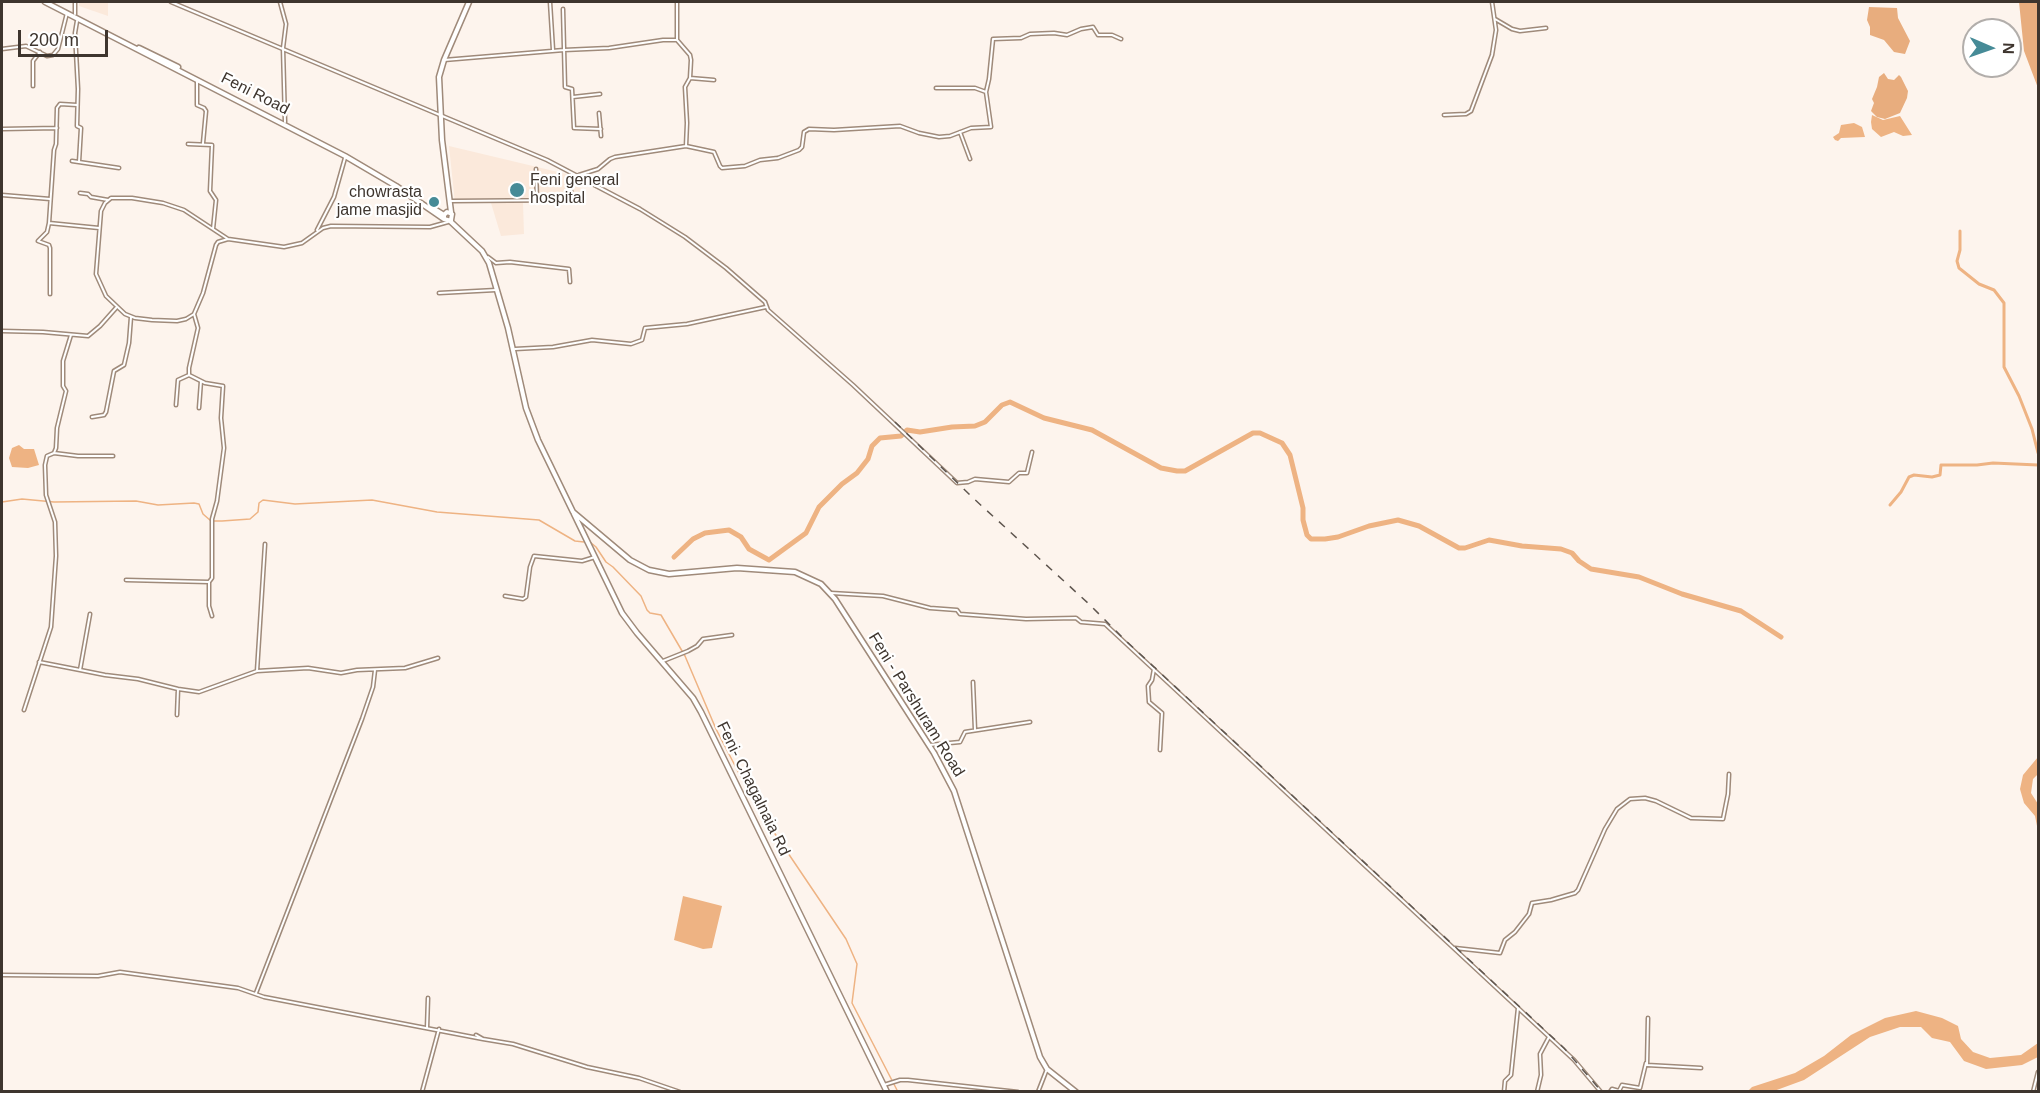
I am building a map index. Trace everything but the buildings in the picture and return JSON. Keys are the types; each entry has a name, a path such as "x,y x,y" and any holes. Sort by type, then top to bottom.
{"main road":[{"path":"45,2 345,156 447,220 486,256 499,290 526,408 538,440 573,512"},
{"name":"Feni Road","path":"51,2 362,163 447,220 488,257 495,272 515,349 527,409 573,512"},
{"path":"447,220 453,217 442,140 439,77 469,2"},
{"path":"447,220 447,212 451,212"},
{"name":"Feni- Chagalnaia Rd","path":"573,512 622,613 702,712 886,1092"},
{"name":"Feni - Parshuram Road","path":"573,512 630,560 649,570 669,574 737,568 795,572 821,584 831,593 929,745 954,791 1040,1057 1047,1070 1076,1092"}],"street":[{"path":"75,2 77,126 81,128 79,162"},
{"path":"171,2 441,114 578,175 685,237 765,302 766,307 957,483 975,479 1009,482 1019,473 1027,472 1032,452"},
{"path":"280,2 286,24 285,122"},
{"path":"550,2 553,51"},
{"path":"676,2 677,40 691,57 690,78 685,87 686,146"},
{"path":"1444,116 1466,114 1471,111 1492,55 1496,30 1492,2"},
{"path":"563,9 565,87 572,89 575,129 601,129"},
{"path":"2,49 26,46 47,56 56,53 67,13"},
{"path":"1495,19 1520,31 1546,28"},
{"path":"578,175 598,169 615,157 686,146 714,152 720,166 724,168 750,165 760,160 778,158 799,150 802,147 804,132 809,129 834,130 900,126 939,137 971,129 991,127 986,92 993,39 1021,38 1035,34 1067,35 1094,27 1098,35 1112,35 1121,39"},
{"path":"444,60 609,48 677,40"},
{"path":"33,86 33,61 40,52"},
{"path":"690,78 714,80"},
{"path":"197,80 197,105 206,111 203,143"},
{"path":"936,88 975,88 986,92"},
{"path":"573,97 600,94"},
{"path":"50,294 50,248 49,245 38,241 47,232 49,223 58,106 77,105"},
{"path":"599,113 601,136"},
{"path":"2,129 57,128"},
{"path":"960,132 970,159"},
{"path":"188,144 212,145 210,191 216,200 213,229"},
{"path":"315,233 334,197 345,156"},
{"path":"72,161 118,168"},
{"path":"536,169 537,200"},
{"path":"451,201 568,201 571,191"},
{"path":"80,193 108,200 120,197 163,202 178,207 228,239"},
{"path":"2,195 50,199"},
{"path":"108,200 101,212 96,274 106,296 116,308 131,317 177,321 194,314"},
{"path":"189,375 198,328 194,314 203,293 218,242 228,239 284,247 302,243 315,233 331,226 430,226 447,220"},
{"path":"49,223 99,228"},
{"path":"488,257 496,263 510,262 568,269 570,282"},
{"path":"439,293 499,290"},
{"path":"515,349 553,347 592,340 631,345 642,340 645,328 687,324 766,307"},
{"path":"2,331 91,334 116,308"},
{"path":"92,417 104,415 106,412 114,371 124,365 131,317"},
{"path":"54,453 57,428 66,391 63,386 63,361 71,335"},
{"path":"176,405 177,380 189,375 205,383 220,384 224,388 221,418 224,448 217,501 212,519 213,569 209,582 209,606 213,616"},
{"path":"199,408 201,381"},
{"path":"24,710 46,646 53,609 55,522 46,495 47,456 54,453 113,456"},
{"path":"257,670 266,543"},
{"path":"505,596 523,599 526,597 530,567 534,556 582,561 595,557"},
{"path":"126,580 209,582"},
{"path":"831,593 884,596 930,608 957,610 960,614 1026,620 1076,618 1081,622 1102,623 1574,1060 1601,1092"},
{"path":"80,670 90,614"},
{"path":"661,662 688,651 703,639 732,635"},
{"path":"39,662 138,678 199,692 257,670 308,668 342,673 357,670 405,668 438,658"},
{"path":"1154,669 1148,686 1149,702 1162,713 1160,750"},
{"path":"255,995 362,719 373,687 375,670"},
{"path":"973,682 975,730"},
{"path":"177,715 178,689"},
{"path":"929,745 960,742 964,732 1030,722"},
{"path":"1454,948 1500,953 1505,940 1515,932 1529,914 1532,903 1551,900 1578,890 1605,828 1617,809 1630,799 1645,798 1656,801 1690,818 1723,819 1729,774"},
{"path":"2,975 98,976 120,972 238,988 255,995 326,1010 513,1044 587,1067 639,1078 680,1092"},
{"path":"427,1028 428,998"},
{"path":"1504,1092 1505,1081 1511,1076 1518,1008"},
{"path":"1610,1092 1612,1089 1619,1091 1622,1085 1640,1088 1646,1063 1648,1018"},
{"path":"422,1092 425,1088 439,1029"},
{"path":"476,1035 483,1038"},
{"path":"1537,1092 1541,1075 1540,1054 1549,1037"},
{"path":"1646,1063 1652,1067 1701,1068"},
{"path":"1038,1092 1047,1070"},
{"path":"2033,1092 2038,1072"},
{"path":"884,1086 900,1080 908,1080 1018,1092"}],"shaded area":[{"path":"79,2 108,2 108,16 79,6"},
{"path":"2019,2 2038,2 2038,88 2024,51"},
{"path":"1869,7 1897,8 1898,18 1910,41 1905,54 1894,52 1884,40 1870,35 1867,20"},
{"path":"1884,73 1888,79 1894,80 1899,75 1908,91 1900,113 1885,119 1877,117 1871,111 1879,77"},
{"path":"1872,115 1883,120 1900,116 1912,135 1903,136 1894,132 1881,137 1872,129"},
{"path":"1854,123 1862,127 1865,137 1835,140 1833,137 1839,133 1841,125"},
{"name":"Feni general hospital","path":"449,146 579,177 582,202 523,203 524,234 501,236 491,203 455,203"},
{"path":"19,445 24,449 34,449 39,465 28,468 12,467 9,458 12,448"},
{"path":"2038,757 2038,774 2033,779 2031,793 2038,804 2038,831 2035,816 2024,803 2020,789 2023,775"},
{"path":"683,896 722,906 712,948 703,949 674,940"},
{"path":"1916,1011 1942,1018 1958,1026 1961,1039 1973,1052 1990,1058 2021,1055 2038,1043 2038,1057 2022,1065 1986,1069 1964,1061 1950,1042 1932,1038 1921,1027 1900,1027 1870,1037 1804,1080 1774,1091 1748,1091 1752,1087 1795,1073 1824,1056 1851,1035 1885,1018"}],"waterway":[{"path":"1960,231 1960,250 1957,261 1959,268 1979,284 1994,290 2004,303 2004,367 2019,396 2032,429 2038,453"},
{"path":"674,557 693,539 705,533 729,530 741,537 749,549 769,560 806,533 819,507 842,484 857,473 868,459 872,446 880,438 901,436 907,430 920,432 975,426 985,422 1002,405 1010,402 1044,418 1092,430 1161,468 1177,471 1185,471 1253,433 1260,433 1282,443 1290,455 1303,508 1303,520 1307,535 1311,539 1338,537 1369,526 1398,520 1419,526 1459,548 1489,540 1522,546 1561,549 1572,553 1591,569 1639,577 1682,594 1741,611 1781,637"},
{"path":"1890,505 1901,492 1909,477 1940,475 1941,465 1993,463 2038,465"},
{"path":"2,502 22,499 54,502 136,501 158,505 194,503 199,504 203,514 211,521 222,521 250,519 258,512 259,503 263,500 295,504 372,500 437,512 539,520 575,541 584,542"},
{"path":"590,542 606,562 641,596 647,610 650,613 661,615 685,656 716,729 744,783 763,816 846,939 857,964 852,1003 898,1092"}],"railway":[{"path":"895,422 972,497 1564,1048 1602,1092"}],"place":[{"name":"Feni general hospital","path":"517,190"},
{"name":"chowrasta jame masjid","path":"434,202"}]}
